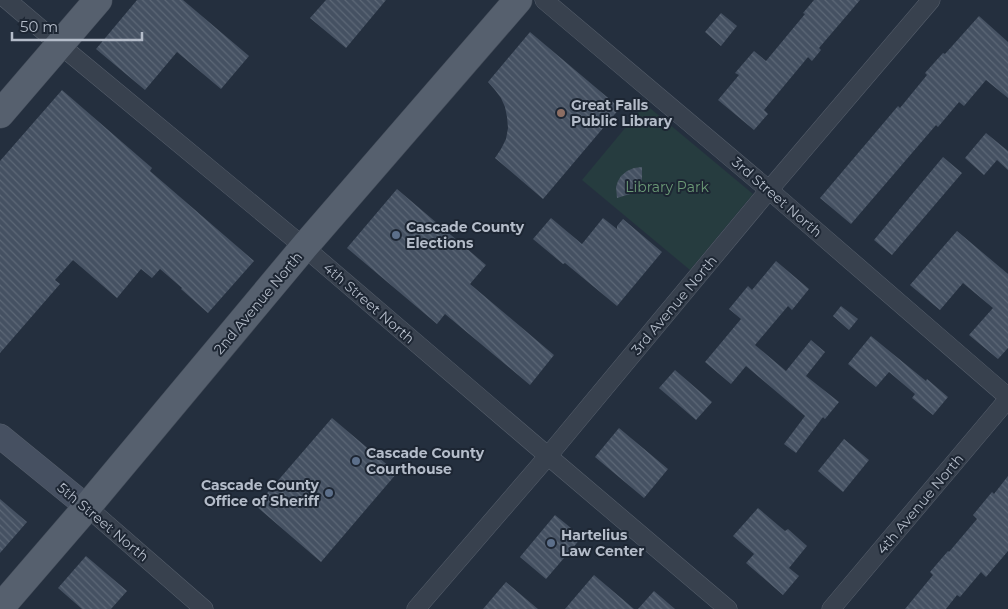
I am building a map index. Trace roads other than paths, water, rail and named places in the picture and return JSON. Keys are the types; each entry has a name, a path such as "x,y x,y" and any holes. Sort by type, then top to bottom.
{"main road":[{"path":"0,114 98,0"},
{"name":"2nd Avenue North","path":"0,608 304,247 518,0"},
{"name":"5th Street North","path":"0,436 87,507"}],"street":[{"name":"4th Street North","path":"7,0 304,247 728,609"},
{"name":"3rd Street North","path":"544,0 769,190 1008,398"},
{"name":"3rd Avenue North","path":"416,609 548,456 769,190 931,0"},
{"name":"4th Avenue North","path":"832,609 1008,398"},
{"name":"5th Street North","path":"87,507 204,609"}],"place":[{"name":"Great Falls Public Library","path":"561,113"},
{"name":"Cascade County Elections","path":"396,235"},
{"name":"Cascade County Courthouse","path":"356,461"},
{"name":"Cascade County Office of Sheriff","path":"329,493"},
{"name":"Hartelius Law Center","path":"551,543"}],"park label":[{"name":"Library Park","path":"667,187"}]}
